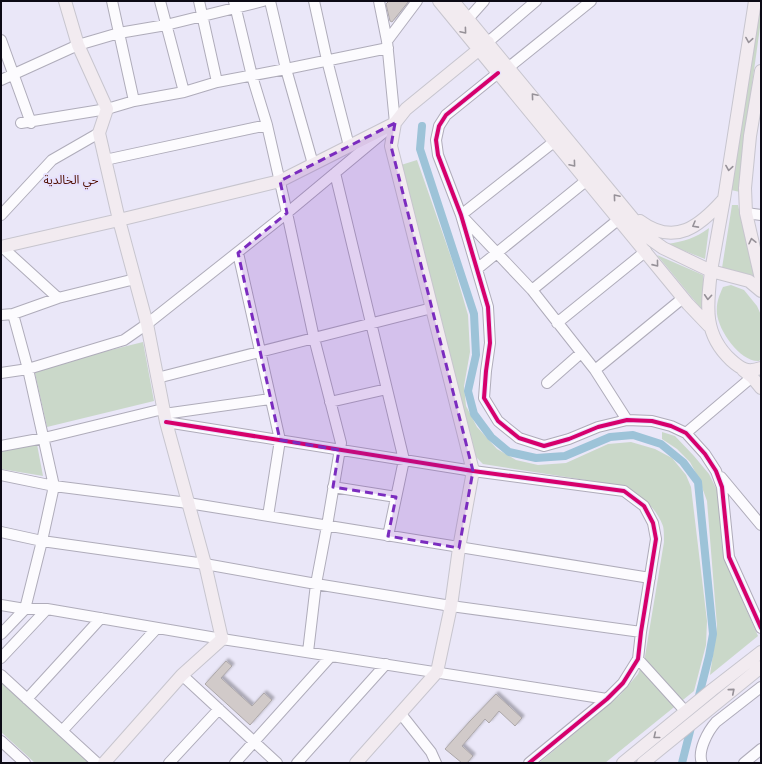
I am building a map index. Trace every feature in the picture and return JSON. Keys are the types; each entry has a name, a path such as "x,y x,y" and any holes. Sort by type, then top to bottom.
{"main road":[{"path":"65,1 78,45 107,109 99,133 119,220 148,324 164,415 205,564 222,639 182,675 104,763"},
{"path":"439,1 483,46 509,67 625,216 646,252 683,298 710,326"},
{"path":"453,1 468,19 498,73 587,180 625,216 655,243 711,271 748,281 761,291"},
{"path":"755,1 724,199 711,271 708,313 714,338 724,352 761,388"},
{"path":"1,246 119,220 280,181 395,122 406,109 483,46"},
{"path":"761,71 750,136 745,188 746,213 761,279"},
{"path":"356,763 437,672 451,606 459,548 473,471 391,146 395,122"},
{"path":"625,216 657,232 667,234 674,233 696,225 724,199"},
{"path":"748,374 761,368"},
{"path":"623,763 761,652"},
{"path":"643,763 761,667"}],"street":[{"path":"112,1 134,101"},
{"path":"160,1 184,92"},
{"path":"199,1 217,82"},
{"path":"1,80 78,45 119,33 166,25 203,15 234,4 263,1"},
{"path":"270,1 286,69 313,164"},
{"path":"314,1 327,60 349,146"},
{"path":"1,373 28,369 124,340 148,324 288,212 395,122 387,44 379,1"},
{"path":"1,40 13,75 26,123 107,109 134,101 184,92 217,82 327,60 387,44 417,1"},
{"path":"468,19 484,1"},
{"path":"483,46 536,1"},
{"path":"509,67 591,1"},
{"path":"234,4 252,76 267,126 288,212 314,338 341,443 328,526 316,584 308,652"},
{"path":"498,73 446,115 439,126 436,140 438,155 461,215 488,307 490,343 484,398 498,421 519,438 544,446 569,439 598,427 627,420 652,421 671,426 686,433 705,454 716,471 761,525"},
{"path":"105,160 267,126"},
{"path":"1,215 52,160 99,133"},
{"path":"461,215 555,141"},
{"path":"335,173 404,460 388,536"},
{"path":"477,269 587,180"},
{"path":"746,213 761,215"},
{"path":"461,215 532,290 595,370 627,420"},
{"path":"532,290 625,216"},
{"path":"1,246 58,298"},
{"path":"238,252 259,352 280,440 268,516"},
{"path":"557,323 646,252"},
{"path":"1,315 13,314 58,298 135,279"},
{"path":"595,370 683,298"},
{"path":"157,378 432,308"},
{"path":"1,634 25,610 54,486 28,369 13,314"},
{"path":"547,382 581,353"},
{"path":"686,433 748,374"},
{"path":"330,402 387,389"},
{"path":"1,446 164,415 270,399"},
{"path":"164,415 280,440 339,450 473,471 624,492 644,506 653,523 656,539 638,659 623,683 607,699 529,763"},
{"path":"716,471 722,487 729,557 761,628"},
{"path":"1,475 54,486 188,503 650,578"},
{"path":"333,487 396,497"},
{"path":"1,532 42,541 205,564 451,606 641,632"},
{"path":"1,605 25,610 47,609 222,639 607,699"},
{"path":"1,658 47,609"},
{"path":"27,699 101,618"},
{"path":"62,731 157,628"},
{"path":"235,763 331,656"},
{"path":"638,659 686,711"},
{"path":"297,763 386,664"},
{"path":"1,675 97,763"},
{"path":"182,675 277,763"},
{"path":"702,763 702,750 710,729 716,722 761,687"},
{"path":"169,763 219,709"},
{"path":"401,714 431,752 436,763"},
{"path":"1,741 26,763"},
{"path":"750,761 761,749"}],"highlighted area":[{"path":"395,123 391,146 473,471 459,548 388,536 396,497 333,487 339,450 280,440 238,253 287,213 280,181"}],"green space":[{"path":"758,1 761,1 761,20 745,135 740,192 731,190"},
{"path":"417,160 452,260 468,315 470,352 464,386 466,406 477,427 497,449 516,460 538,465 566,463 608,444 631,442 655,449 672,458 686,475 691,487 707,621 706,645 694,691 605,763 539,763 620,695 638,674 645,656 664,542 663,526 652,507 636,493 624,486 483,464 473,454 425,255 401,165"},
{"path":"732,205 738,205 754,276 722,268"},
{"path":"709,228 705,259 667,244 689,239 699,235"},
{"path":"657,255 703,275 703,311"},
{"path":"731,285 744,290 757,306 761,315 761,359 759,361 752,360 738,351 726,337 719,321 717,314 717,303 719,297 723,287"},
{"path":"143,342 154,401 47,427 34,369"},
{"path":"662,432 675,436 694,456 709,474 718,492 722,547 729,570 758,636 710,675 717,626 707,501 699,479 690,462 677,449 662,439"},
{"path":"36,439 43,476 1,469 1,448"},
{"path":"1,679 93,763 35,763 1,732"}],"building":[{"path":"389,1 409,1 392,22 390,21 386,4"},
{"path":"226,661 232,666 221,678 252,706 264,693 272,700 250,725 205,684"},
{"path":"496,694 522,718 515,726 499,711 489,723 485,719 462,746 473,756 467,763 462,763 445,749"}],"waterway":[{"path":"422,126 420,149 474,314 476,355 468,391 474,414 491,437 509,452 536,458 565,456 610,437 633,435 661,444 683,462 698,482 713,634 709,656 682,763"}],"cycle path":[{"path":"498,73 446,115 439,126 436,140 438,155 461,215 488,307 490,343 484,398 498,421 519,438 544,446 569,439 598,427 627,420 652,421 671,426 686,433 705,454 716,471 722,487 729,557 761,628"},
{"path":"166,422 473,471 624,491 644,506 653,523 656,539 638,659 623,683 607,699 529,763"}],"district":[{"name":"حي الخالدية","path":"71,180"}]}
